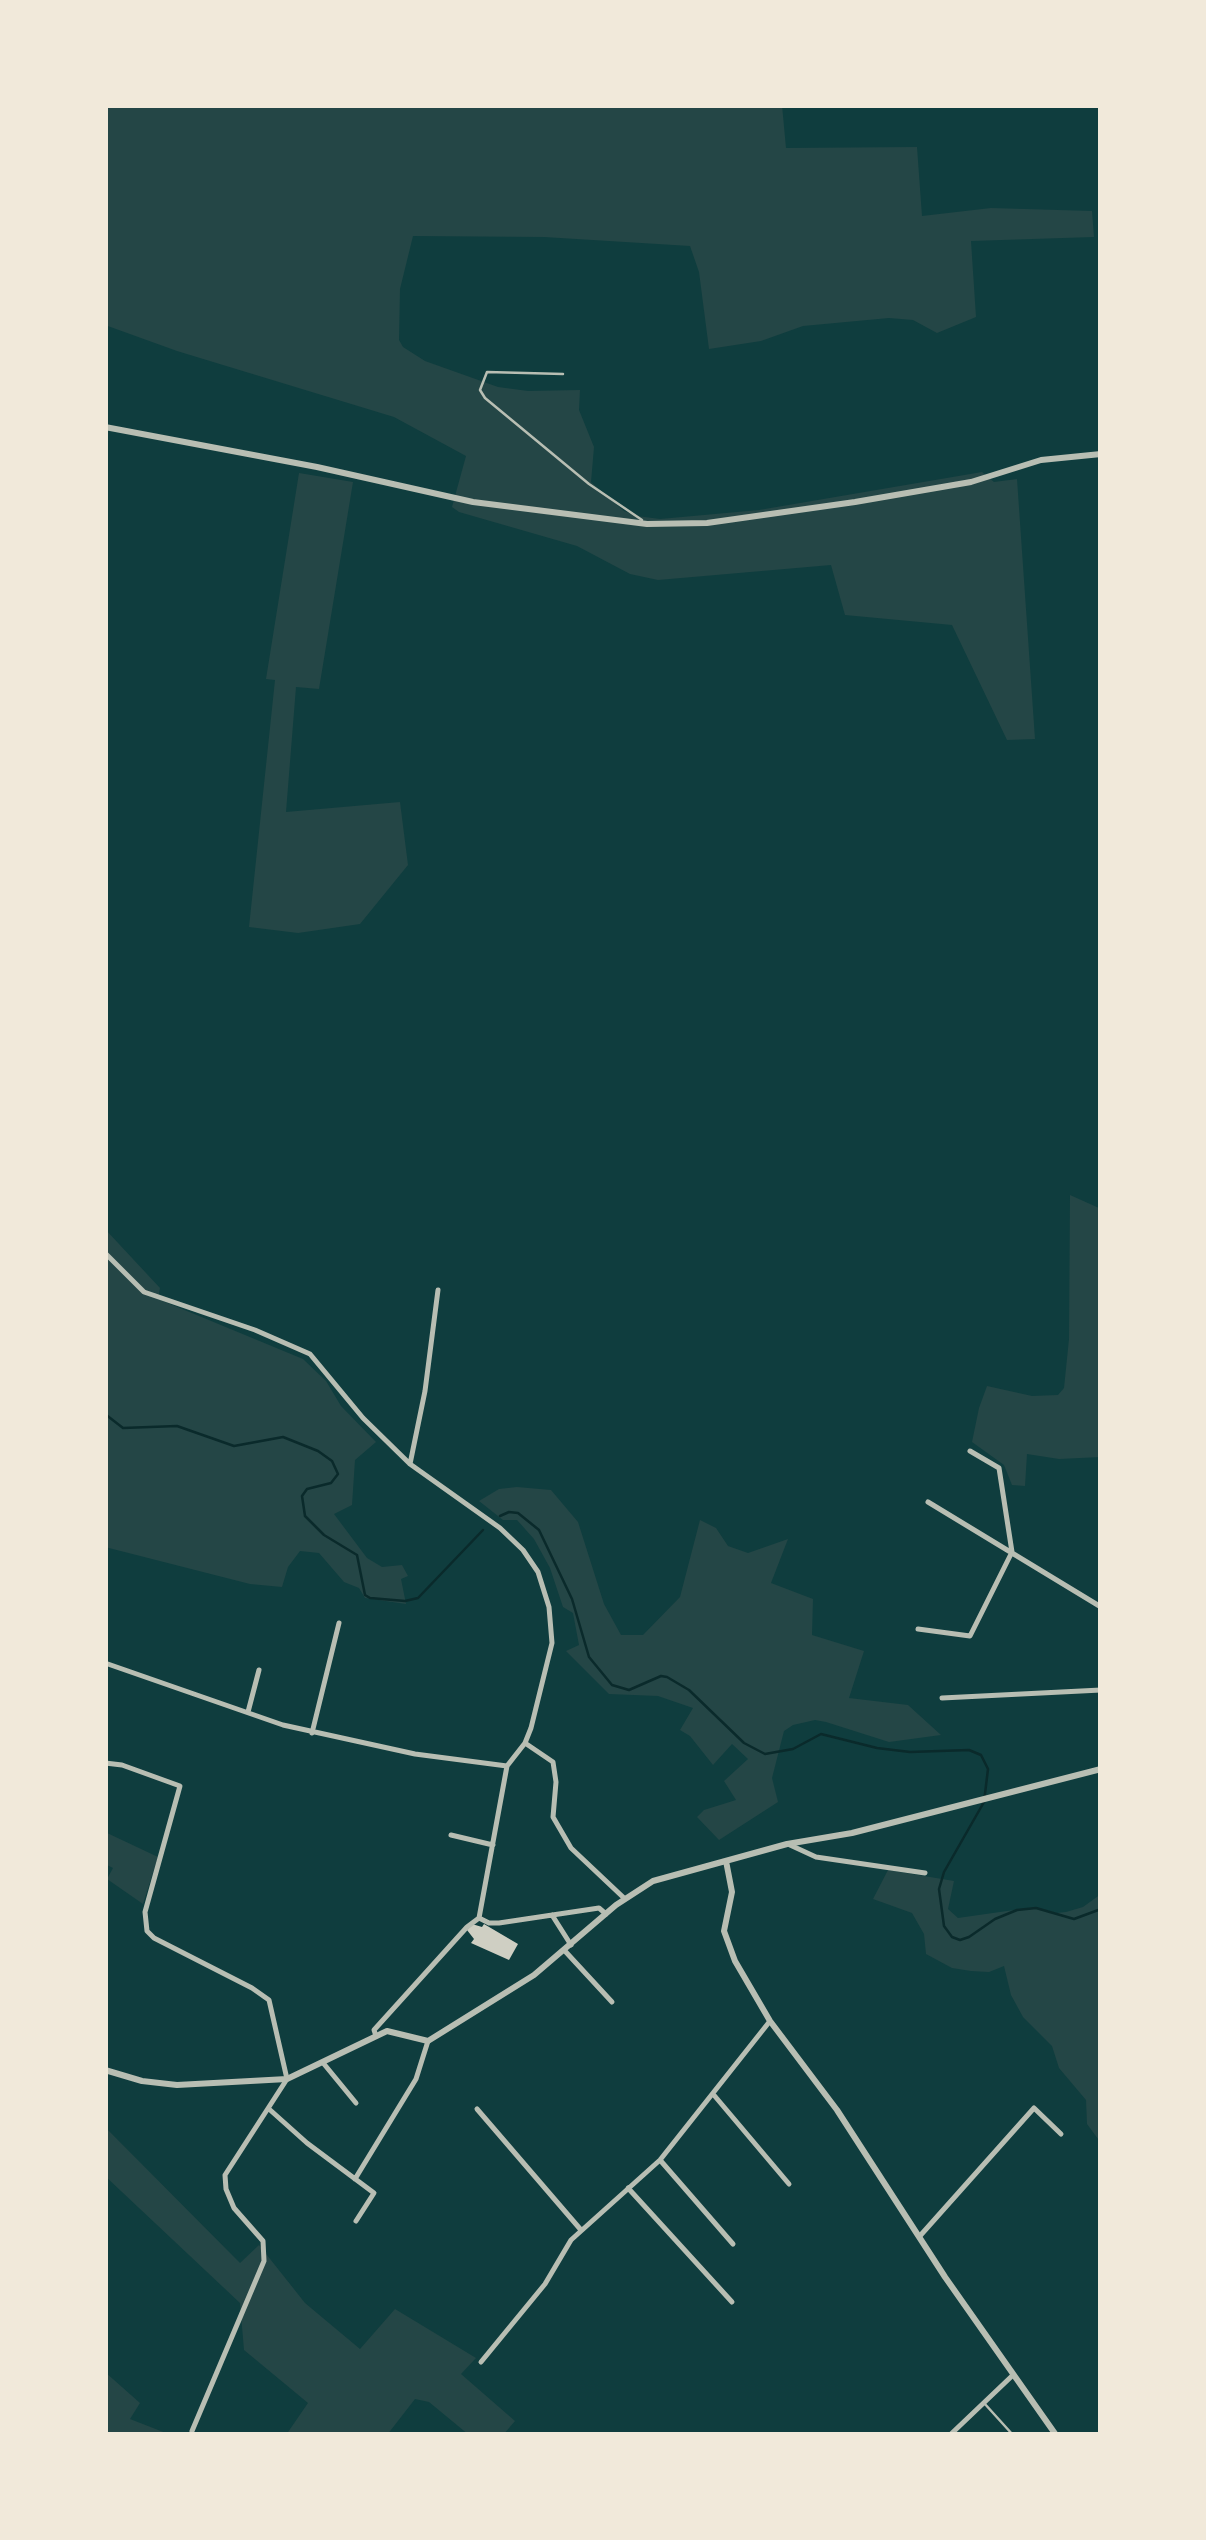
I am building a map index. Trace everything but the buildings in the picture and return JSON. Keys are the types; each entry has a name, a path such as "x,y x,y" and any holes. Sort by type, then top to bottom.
{"street":[{"path":"105,427 317,467 474,502 647,524 708,523 855,502 971,482 1041,460 1101,454"},
{"path":"105,1253 144,1292 310,1354 363,1418 410,1464 500,1528 524,1550 538,1572 552,1621 552,1643 525,1743 506,1766 484,1909 374,2030 376,2036"},
{"path":"410,1464 438,1290"},
{"path":"918,1630 970,1636 1012,1552 998,1468 970,1451"},
{"path":"928,1502 1101,1607"},
{"path":"312,1733 339,1622"},
{"path":"105,1663 312,1733 415,1754 506,1766"},
{"path":"248,1712 259,1670"},
{"path":"942,1698 1101,1690"},
{"path":"525,1743 552,1762 556,1782 553,1818 570,1848 624,1898"},
{"path":"105,1764 122,1765 180,1786 145,1912 147,1931 269,2000 288,2079 225,2175 234,2208 262,2242 264,2261 192,2431"},
{"path":"355,2180 416,2078 428,2041 534,1975 639,1888 667,1876 787,1844 852,1833 1101,1768"},
{"path":"451,1835 493,1845"},
{"path":"787,1844 816,1857 925,1873"},
{"path":"726,1861 732,1892 724,1918 726,1945 770,2021 837,2110 1056,2435"},
{"path":"479,1918 499,1923 599,1908 606,1914"},
{"path":"552,1915 568,1948 612,2002"},
{"path":"481,2362 545,2284 571,2240 660,2160 770,2021"},
{"path":"105,2070 142,2082 177,2085 288,2079 388,2031 428,2041"},
{"path":"324,2064 356,2103"},
{"path":"713,2094 788,2184"},
{"path":"477,2108 581,2230"},
{"path":"919,2237 1034,2108 1061,2134"},
{"path":"269,2109 374,2193 356,2220"},
{"path":"660,2160 733,2244"},
{"path":"628,2188 732,2302"},
{"path":"950,2435 1015,2373"}],"lane":[{"path":"563,374 487,372 480,390 589,484 647,524"},
{"path":"984,2402 1012,2435"}],"shaded area":[{"path":"105,105 782,105 786,148 917,147 922,216 991,208 1092,211 1094,237 971,241 976,317 937,333 913,320 889,318 803,326 761,341 709,349 699,272 690,246 544,237 413,236 400,289 399,340 425,361 498,387 580,390 579,410 594,447 591,482 624,511 637,516 660,519 759,510 982,472 994,482 1017,479 1035,739 1007,740 952,625 845,615 831,565 658,580 630,574 577,546 459,512 452,507 466,456 394,417 105,325"},
{"path":"299,473 353,482 319,689 296,687 286,812 400,802 408,865 360,924 298,933 249,927 275,680 266,679"},
{"path":"1070,1195 1099,1208 1101,1457 1059,1459 1027,1454 1025,1486 1012,1485 1004,1465 972,1442 987,1386 1032,1396 1058,1395 1064,1388 1069,1339"},
{"path":"105,1229 160,1288 158,1299 303,1359 376,1442 355,1460 352,1505 334,1514 367,1558 382,1567 402,1565 408,1576 401,1579 406,1604 365,1598 359,1588 344,1582 319,1553 300,1551 288,1567 282,1587 250,1584 105,1547"},
{"path":"499,1489 551,1490 578,1522 604,1604 621,1635 643,1635 680,1597 700,1520 716,1528 728,1546 748,1553 788,1539 771,1583 813,1599 812,1635 864,1651 849,1698 908,1705 941,1735 889,1742 815,1720 793,1725 784,1731 772,1778 778,1802 719,1840 697,1817 704,1810 736,1800 724,1781 748,1759 732,1744 713,1765 690,1736 680,1730 693,1708 658,1696 609,1694 566,1651 579,1645 573,1613 563,1607 550,1568 534,1539 517,1520 503,1520 479,1501"},
{"path":"105,1832 158,1857 143,1904 107,1879 113,1868 105,1864"},
{"path":"888,1870 954,1881 948,1909 958,1918 1035,1907 1066,1912 1083,1907 1101,1894 1101,2143 1087,2124 1086,2100 1059,2068 1052,2046 1023,2017 1011,1995 1004,1966 989,1972 971,1971 952,1968 926,1954 924,1934 912,1913 873,1899"},
{"path":"105,2127 240,2263 259,2245 305,2303 360,2349 395,2309 476,2358 461,2374 515,2421 503,2435 469,2435 429,2402 415,2399 387,2435 286,2435 308,2403 244,2350 240,2303 105,2176"},
{"path":"105,2372 140,2403 130,2419 171,2435 105,2435"}],"waterway":[{"path":"105,1414 123,1428 177,1426 234,1446 283,1437 318,1451 332,1461 338,1474 331,1483 307,1489 302,1496 305,1516 324,1535 357,1555 365,1595 370,1598 418,1598 483,1530"},
{"path":"500,1516 518,1513 539,1530 572,1599 589,1657 612,1685 629,1690 667,1677 689,1690 744,1743 765,1754 793,1749 821,1734 877,1748 910,1752 969,1750 981,1755 988,1769 984,1802 944,1872 939,1889 944,1926 952,1937 969,1937 1017,1910 1036,1908 1074,1919 1101,1909"}]}
